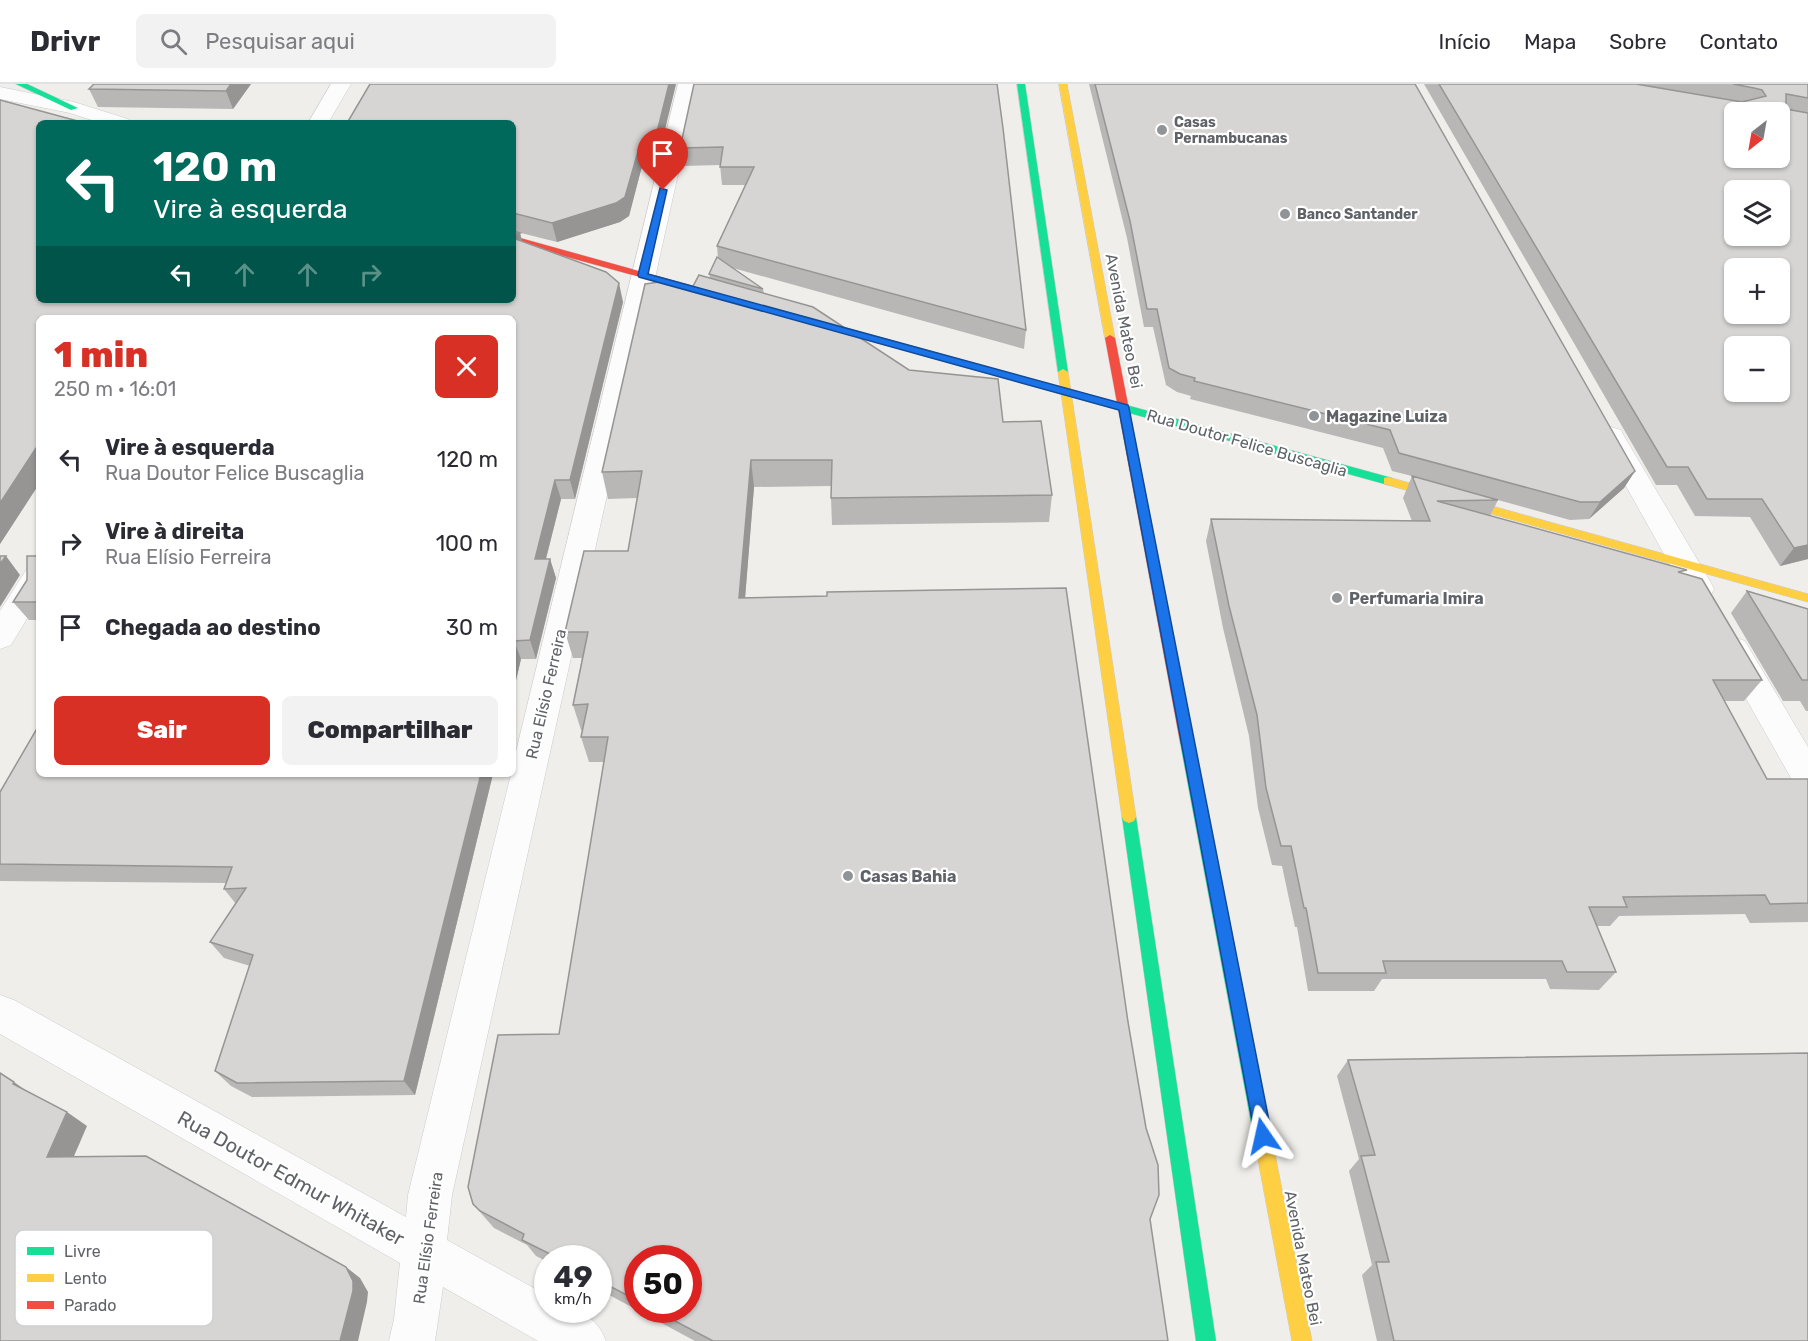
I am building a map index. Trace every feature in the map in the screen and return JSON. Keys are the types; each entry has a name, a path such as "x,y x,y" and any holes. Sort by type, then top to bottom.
{"main road":[{"path":"20,84 74,108"},
{"path":"1021,84 1206,1341"},
{"name":"Avenida Mateo Bei","path":"1063,84 1302,1341"},
{"path":"516,240 723,298"},
{"name":"Rua Doutor Felice Buscaglia","path":"792,316 1808,598"}],"street":[{"path":"320,120 341,84"},
{"name":"Rua Elísio Ferreira","path":"412,1341 417,1318 430,1196 688,84"},
{"path":"0,93 74,108 112,120"},
{"path":"1601,417 1808,777"},
{"path":"0,637 36,579"},
{"name":"Rua Doutor Edmur Whitaker","path":"0,1013 583,1341"}],"building":[{"path":"94,84 231,84 226,91 89,89"},
{"path":"370,84 669,84 653,148 639,148 625,197 616,203 552,223 516,214 516,120 349,120"},
{"path":"694,84 997,84 1026,330 717,246 754,167 720,167 723,147 680,148"},
{"path":"1095,84 1415,84 1635,471 1600,502 1580,502 1399,453 1390,430 1194,381 1195,378 1169,368 1157,309 1147,309 1130,221"},
{"path":"1439,84 1636,84 1742,102 1724,102 1724,168 1790,168 1790,110 1808,113 1808,545 1794,548 1762,499 1707,499 1688,467 1667,467"},
{"path":"1733,84 1808,84 1808,98 1786,94 1786,102 1742,102 1766,96 1762,90"},
{"path":"0,100 74,120 36,120 36,303 516,303 516,239 606,272 619,283 570,480 555,480 535,559 550,559 530,640 516,641 516,315 36,315 36,448 0,503"},
{"path":"717,257 763,289 709,274"},
{"path":"699,275 813,307 909,370 998,379 1003,422 1041,421 1052,495 831,498 832,460 751,460 739,598 827,596 827,592 1066,588 1128,1022 1146,1128 1158,1165 1159,1195 1150,1219 1168,1341 713,1341 679,1323 702,1323 702,1245 624,1245 624,1294 612,1287 612,1245 534,1246 522,1240 524,1234 480,1211 473,1204 468,1187 498,1035 559,1034 608,737 581,737 588,704 573,705 588,632 565,632 584,551 628,551 642,471 602,472 645,284 666,281 692,288"},
{"path":"1412,476 1498,500 1437,501 1687,570 1678,572 1702,579 1762,680 1713,680 1767,779 1808,779 1808,903 1770,904 1765,895 1623,897 1627,907 1589,907 1616,972 1567,972 1562,961 1383,961 1386,973 1318,973 1291,846 1281,846 1266,788 1257,715 1229,606 1211,519 1430,521"},
{"path":"0,556 6,556 0,564"},
{"path":"27,556 36,556 36,602 13,602 27,580"},
{"path":"1747,591 1808,609 1808,680 1802,680"},
{"path":"36,730 36,777 480,777 404,1081 237,1083 215,1071 253,955 210,942 246,888 224,889 232,867 0,864 0,792"},
{"path":"1808,1053 1808,1341 1394,1341 1376,1262 1389,1262 1361,1156 1375,1155 1348,1060"},
{"path":"0,1073 14,1082 13,1084 67,1112 47,1157 146,1156 346,1267 353,1281 353,1291 340,1341 0,1341"}],"traffic: fast":[{"path":"20,84 74,108"},
{"path":"1021,84 1063,372"},
{"path":"810,321 1388,481"},
{"path":"1187,742 1265,1149"},
{"path":"1129,817 1206,1341"}],"traffic: slow":[{"path":"1063,84 1110,338"},
{"path":"1063,372 1129,817"},
{"path":"1388,481 1808,598"},
{"path":"1265,1149 1302,1341"}],"traffic: jam":[{"path":"516,240 708,293"},
{"path":"1110,338 1187,742"}],"place":[{"name":"Casas Pernambucanas","path":"1162,130"},
{"name":"Banco Santander","path":"1285,214"},
{"name":"Magazine Luiza","path":"1314,416"},
{"name":"Perfumaria Imira","path":"1337,598"},
{"name":"Casas Bahia","path":"848,876"}],"route":[{"path":"663,190 642,275 1124,408 1263,1136"}]}
